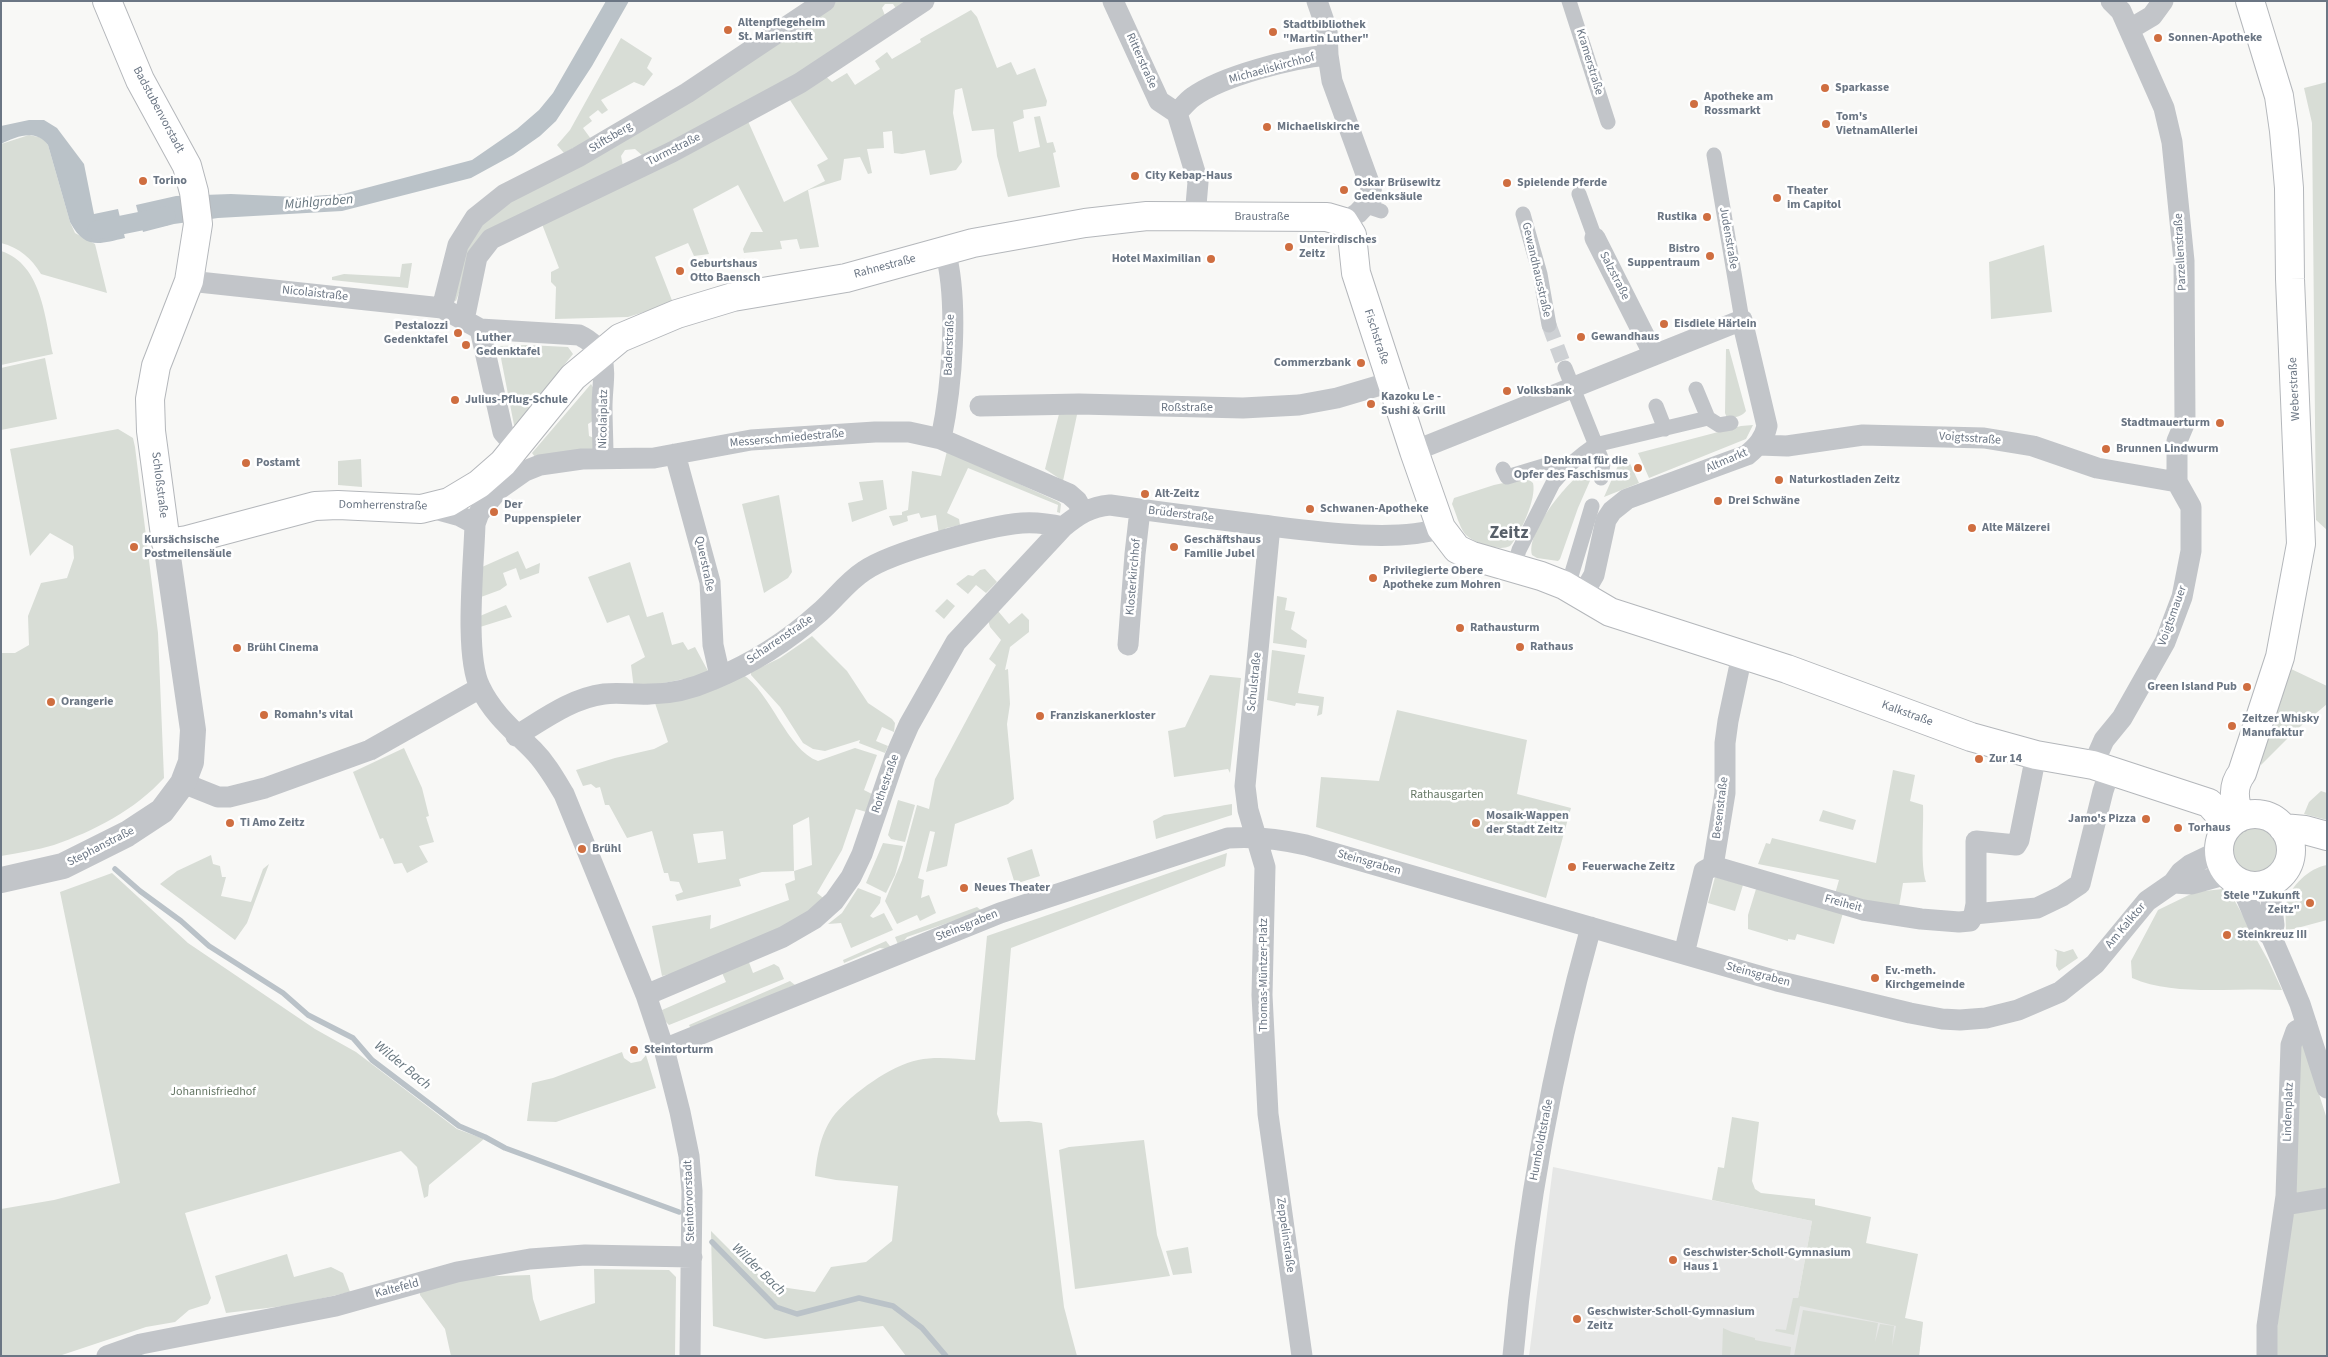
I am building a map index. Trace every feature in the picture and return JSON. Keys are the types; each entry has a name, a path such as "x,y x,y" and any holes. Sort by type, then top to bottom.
{"main road":[{"name":"Badstubenvorstadt","path":"107,1 140,80 182,155 194,192 198,224 188,281"},
{"name":"Weberstraße","path":"2250,1 2279,96 2284,131 2289,188 2290,279 2301,544 2280,657 2242,774 2237,780 2234,795 2253,822"},
{"name":"Rahnestraße","path":"600,352 620,338 640,328 709,303 757,291 846,278 973,243 1084,223 1147,216 1187,217"},
{"name":"Braustraße","path":"1187,217 1327,217 1344,222"},
{"name":"Fischstraße","path":"1344,222 1352,235 1356,273 1414,450"},
{"name":"Schloßstraße","path":"166,543 151,431 150,399 156,366 188,281"},
{"name":"Domherrenstraße","path":"166,543 188,540 314,506 338,504 431,508 449,502 479,484 517,448 555,396 573,376 600,352"},
{"path":"1414,450 1443,532 1457,549 1472,556 1540,576 1575,590"},
{"name":"Kalkstraße","path":"1575,590 1610,612 1787,669 1971,737 2036,755 2102,767 2209,803 2253,822"},
{"path":"2253,822 2290,845 2288,863 2278,877 2255,886 2229,870 2221,838 2253,822 2305,830 2327,836"},
{"path":"2288,863 2313,852 2327,849"}],"street":[{"name":"Stiftsberg","path":"442,308 458,245 475,218 505,194 578,157 687,93 825,1"},
{"name":"Turmstraße","path":"472,324 477,257 491,239 672,152 800,83 924,1"},
{"name":"Ritterstraße","path":"1113,1 1159,101 1177,113"},
{"path":"1317,1 1327,30 1328,56"},
{"name":"Kramerstraße","path":"1570,1 1608,122"},
{"name":"Parzellenstraße","path":"2111,1 2121,11 2123,32 2164,108 2172,142 2184,261 2185,422 2177,441 2177,482"},
{"path":"2123,32 2152,16 2163,1"},
{"name":"Michaeliskirchhof","path":"1177,113 1191,97 1213,85 1308,57 1328,56 1332,81 1371,188 1374,208 1344,222"},
{"path":"1177,113 1198,182 1187,217"},
{"name":"Judenstraße","path":"1714,155 1742,320"},
{"name":"Salzstraße","path":"1579,194 1595,238 1654,356"},
{"name":"Gewandhausstraße","path":"1522,214 1540,274 1549,326"},
{"name":"Baderstraße","path":"940,439 948,405 952,322 948,264 945,250"},
{"name":"Nicolaistraße","path":"188,281 442,308"},
{"path":"442,308 472,324 580,335 590,340 600,352"},
{"path":"1414,450 1742,320"},
{"name":"Altmarkt","path":"1575,590 1594,575 1598,507 1612,511 1627,499 1747,455 1759,445 1765,436 1767,426 1742,320"},
{"path":"472,324 504,432 517,448"},
{"name":"Nicolaiplatz","path":"475,524 480,513 498,490 525,471 558,462 603,458 602,404 605,371 600,352"},
{"path":"1565,368 1602,464 1601,478"},
{"name":"Roßstraße","path":"980,406 1079,404 1137,407 1243,408 1308,403 1336,398 1391,382"},
{"path":"1696,389 1708,418 1719,425 1731,423"},
{"path":"1656,406 1665,429"},
{"path":"1513,569 1519,550 1539,507 1553,483 1595,445 1708,418"},
{"name":"Messerschmiedestraße","path":"603,458 654,458 751,440 802,436 909,432 940,439"},
{"name":"Voigtsstraße","path":"1759,445 1787,446 1863,435 1984,438 2034,446 2097,468 2177,482"},
{"path":"940,439 1070,494 1077,501 1083,512"},
{"name":"Querstraße","path":"675,454 710,582 714,645 720,676"},
{"path":"1503,469 1507,477 1547,458 1562,473"},
{"name":"Voigtsmauer","path":"2102,767 2104,740 2122,718 2165,642 2182,598 2191,551 2191,507 2177,482"},
{"name":"Brüderstraße","path":"1083,512 1095,507 1110,505 1306,531 1364,534 1443,532"},
{"path":"431,508 460,516 475,524 473,661 480,688 505,724 534,751 564,794 646,995 664,1049"},
{"name":"Klosterkirchhof","path":"1128,646 1140,510"},
{"name":"Rothestraße","path":"646,995 783,937 814,919 834,901 851,877 862,854 895,757 909,725 952,650 970,625 1063,527 1083,512"},
{"name":"Scharrenstraße","path":"516,736 556,711 582,699 605,694 673,692 720,676 764,653 805,625 862,572 875,563 947,540 1022,523 1063,527"},
{"name":"Schulstraße","path":"1256,837 1246,805 1245,786 1270,526"},
{"name":"Schloßstraße","path":"166,543 193,730 191,762 183,783"},
{"name":"Besenstraße","path":"1684,954 1704,871 1713,866 1725,793 1728,721 1742,655"},
{"path":"183,783 218,797 229,798 265,788 370,750 480,688"},
{"path":"1974,914 1976,904 1976,840 2016,845 2019,840 2036,755"},
{"name":"Freiheit","path":"1713,866 1863,910 1959,922 1970,921 1974,914 2037,908 2062,896 2080,884 2103,792 2102,767"},
{"name":"Stephanstraße","path":"1,880 63,866 127,834 162,811 183,783"},
{"name":"Steinsgraben","path":"664,1049 1000,913 1220,840 1256,837 1281,840 1316,848 1684,954 1843,997 1942,1019 1986,1018 2018,1010 2060,992 2084,974"},
{"name":"Thomas-Müntzer-Platz","path":"1256,837 1265,867 1262,995 1268,1114"},
{"name":"Am Kalktor","path":"2084,974 2147,901 2173,884 2181,872 2190,865 2229,870"},
{"path":"2229,870 2259,927 2271,936 2300,1004 2327,1088"},
{"path":"2269,882 2274,924 2271,936"},
{"name":"Humboldtstraße","path":"1513,1356 1537,1158 1573,989 1590,927"},
{"name":"Lindenplatz","path":"2267,1356 2267,1326 2285,1205 2291,1045 2296,1031 2306,1025"},
{"name":"Steintorvorstadt","path":"664,1049 689,1156 692,1204 690,1356"},
{"name":"Zeppelinstraße","path":"1268,1114 1302,1356"},
{"path":"2285,1205 2327,1198"},
{"name":"Kaltefeld","path":"106,1356 141,1344 336,1306 457,1272 530,1259 692,1252"}],"shaded area":[{"name":"Geschwister-Scholl-Gymnasium Haus 1","path":"1553,1167 1812,1221 1798,1298 1923,1322 1919,1356 1529,1356"}],"green space":[{"path":"836,1 909,1 897,10 893,4 885,4 882,8 886,18 821,63 644,157 635,149 625,150 621,156 623,166 476,247 456,301 453,300 465,246 480,221 804,23"},
{"path":"971,10 977,17 997,68 1011,62 1017,75 1035,68 1047,101 1046,106 1023,110 1024,118 1013,122 1019,152 1040,147 1034,117 1040,116 1047,143 1053,142 1056,152 1053,153 1060,187 1008,197 997,156 994,129 972,131 962,88 955,90 953,113 962,162 956,170 930,175 925,150 902,154 894,153 892,131 883,132 884,148 867,149 872,173 868,174 860,157 844,159 841,180 808,190 819,247 800,249 797,239 780,241 782,249 744,253 743,249 751,232 763,232 738,185 693,209 709,254 694,256 688,243 655,257 673,303 628,317 555,319 556,287 551,282 551,272 559,268 540,219 747,119 784,202 825,181 817,165 828,159 788,97 823,74 832,82 847,73 855,85 880,69 875,61 887,52 892,59 921,42 920,39"},
{"path":"621,38 652,58 647,68 653,74 644,86 634,82 601,100 608,110 602,114 598,110 589,117 592,121 583,128 591,139 564,153 557,145 570,130"},
{"path":"2327,82 2327,530 2316,520 2312,123 2304,88"},
{"path":"29,135 43,138 48,145 70,222 75,233 95,244 107,293 41,274 24,254 1,243 1,144"},
{"path":"2044,245 2052,312 1991,319 1989,262"},
{"path":"1,251 15,258 33,280 44,309 53,354 1,365"},
{"path":"412,263 408,288 332,280 332,277 344,274 400,277 402,264"},
{"path":"500,346 568,347 573,354 516,425 514,425 499,348"},
{"path":"1726,349 1729,349 1746,411 1740,416 1732,418 1727,418 1725,413"},
{"path":"45,358 57,419 1,430 1,368"},
{"path":"591,384 594,389 593,421 588,424 589,436 594,438 594,449 535,457 532,453"},
{"path":"1060,410 1078,410 1063,481 1045,469"},
{"path":"1753,425 1746,439 1649,478 1638,453 1741,426"},
{"path":"118,429 133,438 135,447 158,633 164,778 127,810 99,826 54,845 1,856 1,653 15,653 29,645 28,616 41,583 67,578 74,558 73,546 50,533 30,556 10,449"},
{"path":"947,451 1059,502 1061,504 1060,513 1057,512 1058,505 968,468 947,513 959,519 960,525 946,528 939,535 936,515 921,518 919,513 907,516 908,521 893,526 889,516 902,515 902,512 908,510 912,471 941,476"},
{"path":"1627,457 1639,483 1604,497 1620,461"},
{"path":"361,459 362,487 338,485 338,461"},
{"path":"1593,474 1578,508 1560,559 1558,561 1537,558 1532,555 1532,546 1540,523 1556,500 1579,475"},
{"path":"1527,478 1533,483 1534,490 1530,507 1523,525 1510,546 1499,548 1486,546 1474,541 1465,534 1452,504 1454,498 1494,485"},
{"path":"883,480 887,509 852,522 848,503 863,500 859,482"},
{"path":"779,495 792,572 788,578 764,593 742,504"},
{"path":"518,551 526,569 540,563 539,573 520,580 516,568 503,573 507,585 500,590 481,597 482,567"},
{"path":"630,562 647,617 663,612 672,645 683,642 688,650 695,647 708,671 699,676 634,689 631,665 645,657 629,615 607,623 588,577"},
{"path":"985,569 997,582 986,593 976,585 968,594 956,584 968,575 973,576 980,570"},
{"path":"1277,596 1287,598 1285,610 1295,612 1291,629 1307,640 1306,648 1273,643"},
{"path":"947,599 955,606 944,619 935,611"},
{"path":"506,605 512,617 480,627 480,616"},
{"path":"998,611 1009,624 1022,613 1029,620 1029,632 1010,647 1005,670 1008,669 1010,704 1007,724 1014,799 1008,804 955,824 947,866 926,872 935,832 930,831 918,878 924,880 921,898 929,895 936,913 920,921 917,915 897,924 885,901 902,860 917,805 929,809 935,779 996,665 989,659 1001,640 990,627 988,620"},
{"path":"812,636 847,671 868,703 895,723 894,732 882,727 876,741 888,746 885,753 859,743 860,740 825,751 813,749 803,743 780,707 751,675 751,672 780,658"},
{"path":"1272,650 1305,655 1298,693 1324,697 1322,714 1317,716 1319,706 1296,703 1295,706 1267,700"},
{"path":"2289,668 2327,686 2327,704 2295,731 2261,765 2261,748"},
{"path":"742,674 762,694 788,733 807,755 818,761 855,748 877,755 864,790 876,796 870,813 856,809 842,850 817,893 827,901 780,929 678,972 662,976 652,926 711,915 710,929 789,900 785,884 795,880 794,871 762,872 739,879 741,886 677,901 675,895 683,892 679,882 670,881 668,873 664,873 652,831 627,838 609,805 605,805 600,787 596,788 591,784 583,786 576,770 654,749 668,742 655,703","holes":["809,817 812,865 794,871 793,825","723,831 726,859 698,863 693,834"]},
{"path":"1210,675 1241,678 1230,773 1228,769 1174,777 1168,731 1185,727"},
{"name":"Rathausgarten","path":"1397,710 1527,740 1517,794 1571,808 1546,898 1316,827 1321,777 1379,781"},
{"path":"404,748 422,788 429,816 426,817 434,842 419,846 428,862 407,873 402,863 394,864 383,838 380,839 353,772"},
{"path":"1893,770 1915,775 1910,801 1923,805 1923,856 1926,882 1903,883 1899,907 1835,894 1839,880 1758,864 1766,843 1770,844 1772,838 1876,863"},
{"path":"2321,791 2327,793 2327,820 2304,814 2309,802"},
{"path":"898,800 915,805 905,842 891,839 888,835"},
{"path":"1232,804 1232,815 1156,839 1153,821 1164,815"},
{"path":"1823,810 1856,820 1853,830 1819,821"},
{"path":"2250,825 2260,825 2269,829 2275,835 2278,840 2278,858 2269,869 2260,873 2250,873 2241,869 2235,863 2231,854 2231,844 2235,835 2241,829"},
{"path":"883,843 903,846 895,875 886,893 866,883"},
{"path":"1032,849 1040,876 1015,884 1007,858"},
{"path":"1227,853 1225,866 1011,948 997,1114 1000,1122 1029,1121 1042,1123 1064,1307 1077,1356 906,1356 883,1326 765,1339 713,1326 711,1231 749,1269 781,1287 815,1292 831,1267 866,1262 892,1241 898,1186 815,1176 820,1144 830,1121 842,1106 884,1074 918,1060 946,1058 975,1060 987,936"},
{"path":"211,855 213,864 220,866 222,877 226,877 221,896 251,902 263,869 269,864 247,923 235,940 160,884 177,871"},
{"path":"2327,865 2327,920 2286,931 2286,904 2288,897 2307,874"},
{"name":"Johannisfriedhof","path":"112,873 188,943 315,1029 356,1052 457,1129 484,1139 429,1185 428,1196 424,1198 417,1167 401,1151 185,1213 211,1298 208,1304 189,1310 175,1322 146,1327 59,1356 1,1356 1,1209 54,1200 120,1183 60,892"},
{"path":"1715,877 1743,885 1735,911 1708,903"},
{"path":"858,888 881,897 880,903 870,916 873,918 884,913 893,930 851,948 841,923 828,924 842,913"},
{"path":"1756,889 1843,913 1834,944 1797,934 1795,940 1788,939 1788,941 1748,929 1748,915"},
{"path":"2223,889 2232,896 2268,960 2282,990 2186,989 2149,984 2132,978 2131,961 2158,910 2195,892"},
{"path":"977,907 982,911 907,937 899,947 895,937"},
{"path":"886,941 893,950 880,948 844,963 843,960"},
{"path":"2054,949 2064,952 2073,949 2078,958 2059,971 2056,966 2057,952"},
{"path":"747,957 753,973 774,964 779,967 784,979 669,1025 664,1020 662,1010 726,982 720,968"},
{"path":"790,981 795,985 691,1029 689,1025"},
{"path":"2301,1038 2327,1119 2327,1192 2290,1198"},
{"path":"622,1052 624,1058 631,1063 641,1061 646,1055 656,1088 556,1122 527,1121 532,1083 553,1078"},
{"path":"1732,1117 1759,1122 1752,1181 1755,1189 1761,1193 1815,1199 1815,1205 1871,1217 1866,1243 1918,1254 1905,1318 1923,1322 1919,1356 1794,1356 1803,1310 1878,1323 1875,1342 1880,1324 1894,1326 1892,1346 1896,1326 1800,1306 1794,1335 1775,1331 1776,1329 1786,1330 1793,1298 1798,1298 1812,1221 1712,1200 1718,1167 1724,1168"},
{"path":"1144,1140 1157,1235 1170,1276 1075,1289 1059,1150 1069,1147"},
{"path":"2327,1204 2327,1356 2277,1356 2277,1328 2286,1210"},
{"path":"1188,1247 1192,1273 1173,1275 1166,1251"},
{"path":"287,1254 294,1277 331,1267 343,1273 350,1292 292,1305 226,1313 215,1276"},
{"path":"594,1269 669,1270 676,1277 675,1356 451,1356 445,1329 420,1295 420,1289 467,1277 530,1275 533,1299 540,1321 595,1303"},
{"path":"1723,1328 1755,1338 1755,1340 1791,1347 1790,1356 1722,1356"}],"water":[{"path":"606,1 629,1 592,66 556,121 540,136 513,155 471,178 342,211 218,218 174,224 143,232 136,205 176,196 231,194 297,197 343,194 472,160 517,129 539,110 553,93"},
{"path":"29,120 44,120 57,128 84,164 94,214 118,209 125,238 93,243 81,237 70,222 48,145 43,140 38,137 26,136 1,144 1,126"}],"waterway":[{"name":"Mühlgraben","path":"97,230 166,216"},
{"name":"Wilder Bach","path":"115,869 140,891 181,921 209,946 283,993 308,1015 353,1038 372,1060 459,1126 505,1148 679,1212"},
{"name":"Wilder Bach","path":"712,1242 776,1307 797,1314 859,1298 893,1306 922,1328 946,1356"}],"tunnel":[{"path":"1549,325 1565,368"}],"place":[{"name":"Altenpflegeheim St. Marienstift","path":"728,30"},
{"name":"Stadtbibliothek \"Martin Luther\"","path":"1273,32"},
{"name":"Sonnen-Apotheke","path":"2158,38"},
{"name":"Sparkasse","path":"1825,88"},
{"name":"Apotheke am Rossmarkt","path":"1694,104"},
{"name":"Tom's VietnamAllerlei","path":"1826,124"},
{"name":"Michaeliskirche","path":"1267,127"},
{"name":"City Kebap-Haus","path":"1135,176"},
{"name":"Torino","path":"143,181"},
{"name":"Spielende Pferde","path":"1507,183"},
{"name":"Oskar Brüsewitz Gedenksäule","path":"1344,190"},
{"name":"Theater im Capitol","path":"1777,198"},
{"name":"Rustika","path":"1707,217"},
{"name":"Unterirdisches Zeitz","path":"1289,247"},
{"name":"Bistro Suppentraum","path":"1710,256"},
{"name":"Hotel Maximilian","path":"1211,259"},
{"name":"Geburtshaus Otto Baensch","path":"680,271"},
{"name":"Eisdiele Härlein","path":"1664,324"},
{"name":"Pestalozzi Gedenktafel","path":"458,333"},
{"name":"Gewandhaus","path":"1581,337"},
{"name":"Luther Gedenktafel","path":"466,345"},
{"name":"Commerzbank","path":"1361,363"},
{"name":"Volksbank","path":"1507,391"},
{"name":"Julius-Pflug-Schule","path":"455,400"},
{"name":"Kazoku Le - Sushi & Grill","path":"1371,404"},
{"name":"Stadtmauerturm","path":"2220,423"},
{"name":"Brunnen Lindwurm","path":"2106,449"},
{"name":"Postamt","path":"246,463"},
{"name":"Denkmal für die Opfer des Faschismus","path":"1638,468"},
{"name":"Naturkostladen Zeitz","path":"1779,480"},
{"name":"Alt-Zeitz","path":"1145,494"},
{"name":"Drei Schwäne","path":"1718,501"},
{"name":"Schwanen-Apotheke","path":"1310,509"},
{"name":"Der Puppenspieler","path":"494,512"},
{"name":"Alte Mälzerei","path":"1972,528"},
{"name":"Kursächsische Postmeilensäule","path":"134,547"},
{"name":"Geschäftshaus Familie Jubel","path":"1174,547"},
{"name":"Privilegierte Obere Apotheke zum Mohren","path":"1373,578"},
{"name":"Rathausturm","path":"1460,628"},
{"name":"Rathaus","path":"1520,647"},
{"name":"Brühl Cinema","path":"237,648"},
{"name":"Green Island Pub","path":"2247,687"},
{"name":"Orangerie","path":"51,702"},
{"name":"Romahn's vital","path":"264,715"},
{"name":"Franziskanerkloster","path":"1040,716"},
{"name":"Zeitzer Whisky Manufaktur","path":"2232,726"},
{"name":"Zur 14","path":"1979,759"},
{"name":"Jamo's Pizza","path":"2146,819"},
{"name":"Ti Amo Zeitz","path":"230,823"},
{"name":"Mosaik-Wappen der Stadt Zeitz","path":"1476,823"},
{"name":"Torhaus","path":"2178,828"},
{"name":"Brühl","path":"582,849"},
{"name":"Feuerwache Zeitz","path":"1572,867"},
{"name":"Neues Theater","path":"964,888"},
{"name":"Stele \"Zukunft Zeitz\"","path":"2310,903"},
{"name":"Steinkreuz III","path":"2227,935"},
{"name":"Ev.-meth. Kirchgemeinde","path":"1875,978"},
{"name":"Steintorturm","path":"634,1050"},
{"name":"Geschwister-Scholl-Gymnasium Haus 1","path":"1673,1260"},
{"name":"Geschwister-Scholl-Gymnasium Zeitz","path":"1577,1319"}],"district":[{"name":"Zeitz","path":"1509,534"}]}
